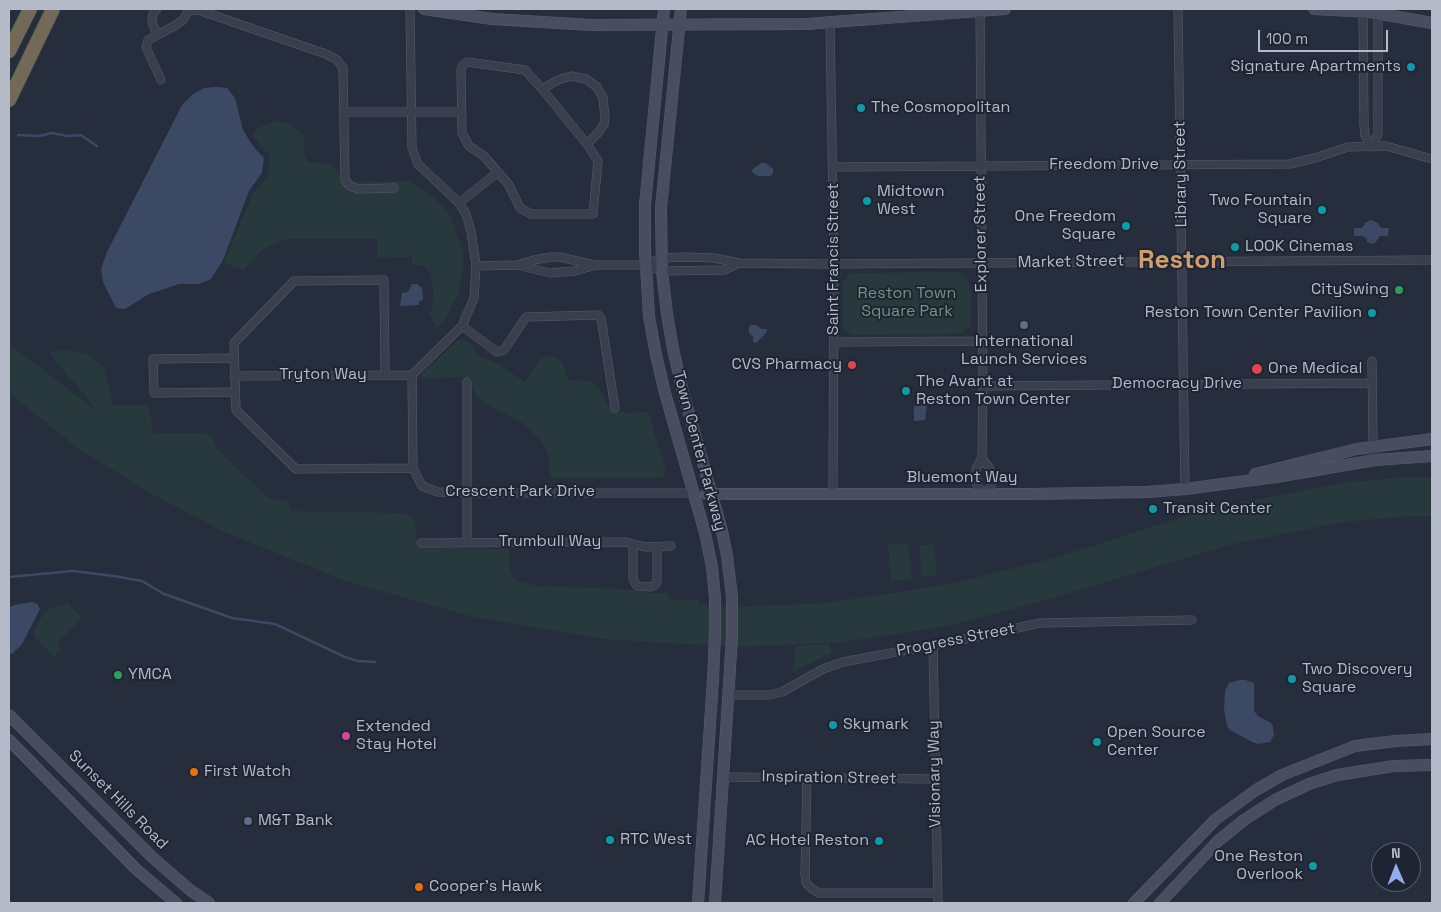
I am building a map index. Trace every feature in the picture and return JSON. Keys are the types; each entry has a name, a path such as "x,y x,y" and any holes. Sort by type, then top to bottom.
{"highway":[{"path":"9,51 30,9"},
{"path":"9,100 53,9"}],"main road":[{"path":"424,9 492,19 591,26 830,23 1005,9"},
{"name":"Town Center Parkway","path":"664,9 645,205 645,265 649,316 658,362 709,551 713,582 715,614 713,679 698,903"},
{"name":"Town Center Parkway","path":"681,9 662,199 662,270 673,349 722,531 731,590 733,617 715,903"},
{"path":"1314,9 1378,11 1432,23"},
{"name":"Bluemont Way","path":"1229,482 1276,468 1373,446 1432,440"},
{"name":"Bluemont Way","path":"694,493 1105,494 1185,489 1276,477 1375,460 1432,456"},
{"name":"Sunset Hills Road","path":"9,715 152,857 178,881 209,903"},
{"path":"1134,903 1216,819 1256,790 1282,775 1355,746 1396,740 1432,739"},
{"path":"9,740 137,870 176,903"},
{"path":"1160,903 1218,841 1244,820 1275,800 1309,784 1337,776 1394,766 1432,764"}],"street":[{"path":"157,9 153,14 152,22 157,34"},
{"path":"385,375 384,280 294,281 234,342 236,410 296,469 413,468 412,374 462,326 474,298 476,266 471,231 466,214 459,203 418,164 412,148 410,9"},
{"name":"Library Street","path":"1178,9 1185,489"},
{"path":"161,80 146,47 148,40 176,25 191,10 198,10 326,54 337,60 343,68 345,112 344,180 350,186 358,189 394,188"},
{"name":"Explorer Street","path":"980,10 983,386 982,458 976,469 976,486 984,494 991,486 990,469 982,458"},
{"path":"1363,10 1364,124 1365,134 1371,147"},
{"path":"1371,147 1378,134 1378,11"},
{"name":"Saint Francis Street","path":"830,23 834,166 833,494"},
{"path":"467,62 525,70 587,144 598,161 593,214 531,214 520,208 509,185 484,156 469,146 462,133 461,112 461,70 467,62"},
{"path":"542,89 558,80 571,76 586,79 597,87 603,98 604,124 587,144"},
{"path":"345,112 461,112"},
{"name":"Freedom Drive","path":"834,166 1180,166 1290,164 1348,147 1392,147 1432,159"},
{"path":"459,203 498,172"},
{"name":"Market Street","path":"517,266 551,257 560,257 594,265 645,265 662,270 725,270 740,263"},
{"name":"Market Street","path":"645,265 662,258 714,258 740,263 834,264 1432,260"},
{"name":"Market Street","path":"476,266 517,266 550,273 575,271 594,265"},
{"path":"462,326 497,352 504,350 526,317 598,316 601,318 615,408"},
{"path":"834,342 982,341"},
{"path":"234,358 153,359 154,393 235,392"},
{"path":"1372,362 1373,446 1375,460"},
{"name":"Tryton Way","path":"234,376 412,374"},
{"path":"467,382 467,543"},
{"name":"Democracy Drive","path":"983,386 1372,383"},
{"name":"Crescent Park Drive","path":"413,468 422,486 438,492 694,493"},
{"name":"Trumbull Way","path":"421,543 626,542 645,546 671,546"},
{"path":"633,544 633,579 638,586 651,587 657,582 657,547"},
{"name":"Progress Street","path":"728,694 770,695 782,692 823,669 843,662 976,638 1040,622 1192,620"},
{"name":"Visionary Way","path":"933,645 938,903"},
{"name":"Inspiration Street","path":"723,777 935,779"},
{"path":"807,778 805,874 806,883 812,889 819,893 827,894 937,893"}],"green space":[{"path":"277,121 291,124 301,133 304,138 304,153 307,162 329,164 335,167 339,176 356,182 410,181 435,199 450,215 462,250 464,264 457,296 446,319 435,330 435,325 429,313 434,304 430,274 424,265 412,265 412,257 377,258 377,239 286,239 264,248 244,270 224,263 253,193 268,177 269,155 252,135 258,128"},
{"name":"Reston Town Square Park","path":"960,272 970,284 971,325 961,334 852,335 843,327 843,283 850,273"},
{"path":"463,338 472,345 478,356 497,363 525,382 540,359 548,356 557,358 562,362 568,380 592,381 604,395 606,404 614,410 626,413 648,412 666,472 662,478 550,478 549,458 541,440 520,421 488,405 475,395 472,377 422,378 422,373 457,341"},
{"path":"9,344 93,408 85,395 56,362 50,352 59,350 87,353 104,368 113,405 148,406 153,433 202,433 212,437 216,448 268,498 289,501 289,511 403,513 414,518 416,546 424,548 509,549 510,572 517,581 537,586 628,589 649,593 668,593 669,600 699,600 699,605 739,607 827,603 950,584 1055,558 1208,509 1343,483 1406,477 1432,477 1432,516 1343,522 1233,544 1039,602 947,626 843,642 738,647 602,639 470,616 346,581 222,531 150,493 79,449 9,393"},
{"path":"908,543 912,579 891,581 888,544"},
{"path":"934,544 937,575 922,577 919,546"},
{"path":"67,602 82,618 57,643 62,648 54,657 33,635 40,619 50,608 64,605"},
{"path":"829,644 832,653 793,671 796,646"}],"water":[{"path":"204,88 227,88 235,98 243,130 253,146 264,158 262,173 249,191 223,260 211,279 199,284 179,284 149,294 125,309 116,308 103,282 101,269 107,252 182,105 193,94"},
{"path":"761,163 766,163 773,169 773,173 770,176 758,176 753,173 752,170"},
{"path":"1371,220 1378,223 1381,228 1389,228 1388,236 1380,236 1372,244 1367,242 1367,239 1363,236 1354,236 1354,228 1362,228 1365,223"},
{"path":"412,284 417,284 422,288 423,300 419,301 419,305 400,306 402,293 408,292"},
{"path":"751,325 757,325 761,329 766,329 767,332 756,343 753,342 753,336 749,333"},
{"path":"921,404 927,404 925,420 914,421 914,406 921,406"},
{"path":"32,602 37,604 40,609 22,644 13,653 9,654 9,607"},
{"path":"1239,680 1254,683 1254,711 1258,716 1271,723 1274,735 1270,742 1258,744 1252,742 1230,730 1227,726 1224,709 1225,691 1229,683"}],"waterway":[{"path":"18,135 40,136 51,133 68,136 81,135 97,146"},
{"path":"9,577 73,571 142,581 164,594 232,618 275,624 345,657 358,661 375,662"}],"place":[{"name":"Signature Apartments","path":"1411,67"},
{"name":"The Cosmopolitan","path":"861,108"},
{"name":"Midtown West","path":"867,201"},
{"name":"Two Fountain Square","path":"1322,210"},
{"name":"One Freedom Square","path":"1126,226"},
{"name":"LOOK Cinemas","path":"1235,247"},
{"name":"CitySwing","path":"1399,290"},
{"name":"Reston Town Center Pavilion","path":"1372,313"},
{"name":"International Launch Services","path":"1024,325"},
{"name":"CVS Pharmacy","path":"852,365"},
{"name":"One Medical","path":"1257,369"},
{"name":"The Avant at Reston Town Center","path":"906,391"},
{"name":"Transit Center","path":"1153,509"},
{"name":"YMCA","path":"118,675"},
{"name":"Two Discovery Square","path":"1292,679"},
{"name":"Skymark","path":"833,725"},
{"name":"Extended Stay Hotel","path":"346,736"},
{"name":"Open Source Center","path":"1097,742"},
{"name":"First Watch","path":"194,772"},
{"name":"M&T Bank","path":"248,821"},
{"name":"RTC West","path":"610,840"},
{"name":"AC Hotel Reston","path":"879,841"},
{"name":"One Reston Overlook","path":"1313,866"},
{"name":"Cooper's Hawk","path":"419,887"}],"district":[{"name":"Reston","path":"1182,261"}]}
